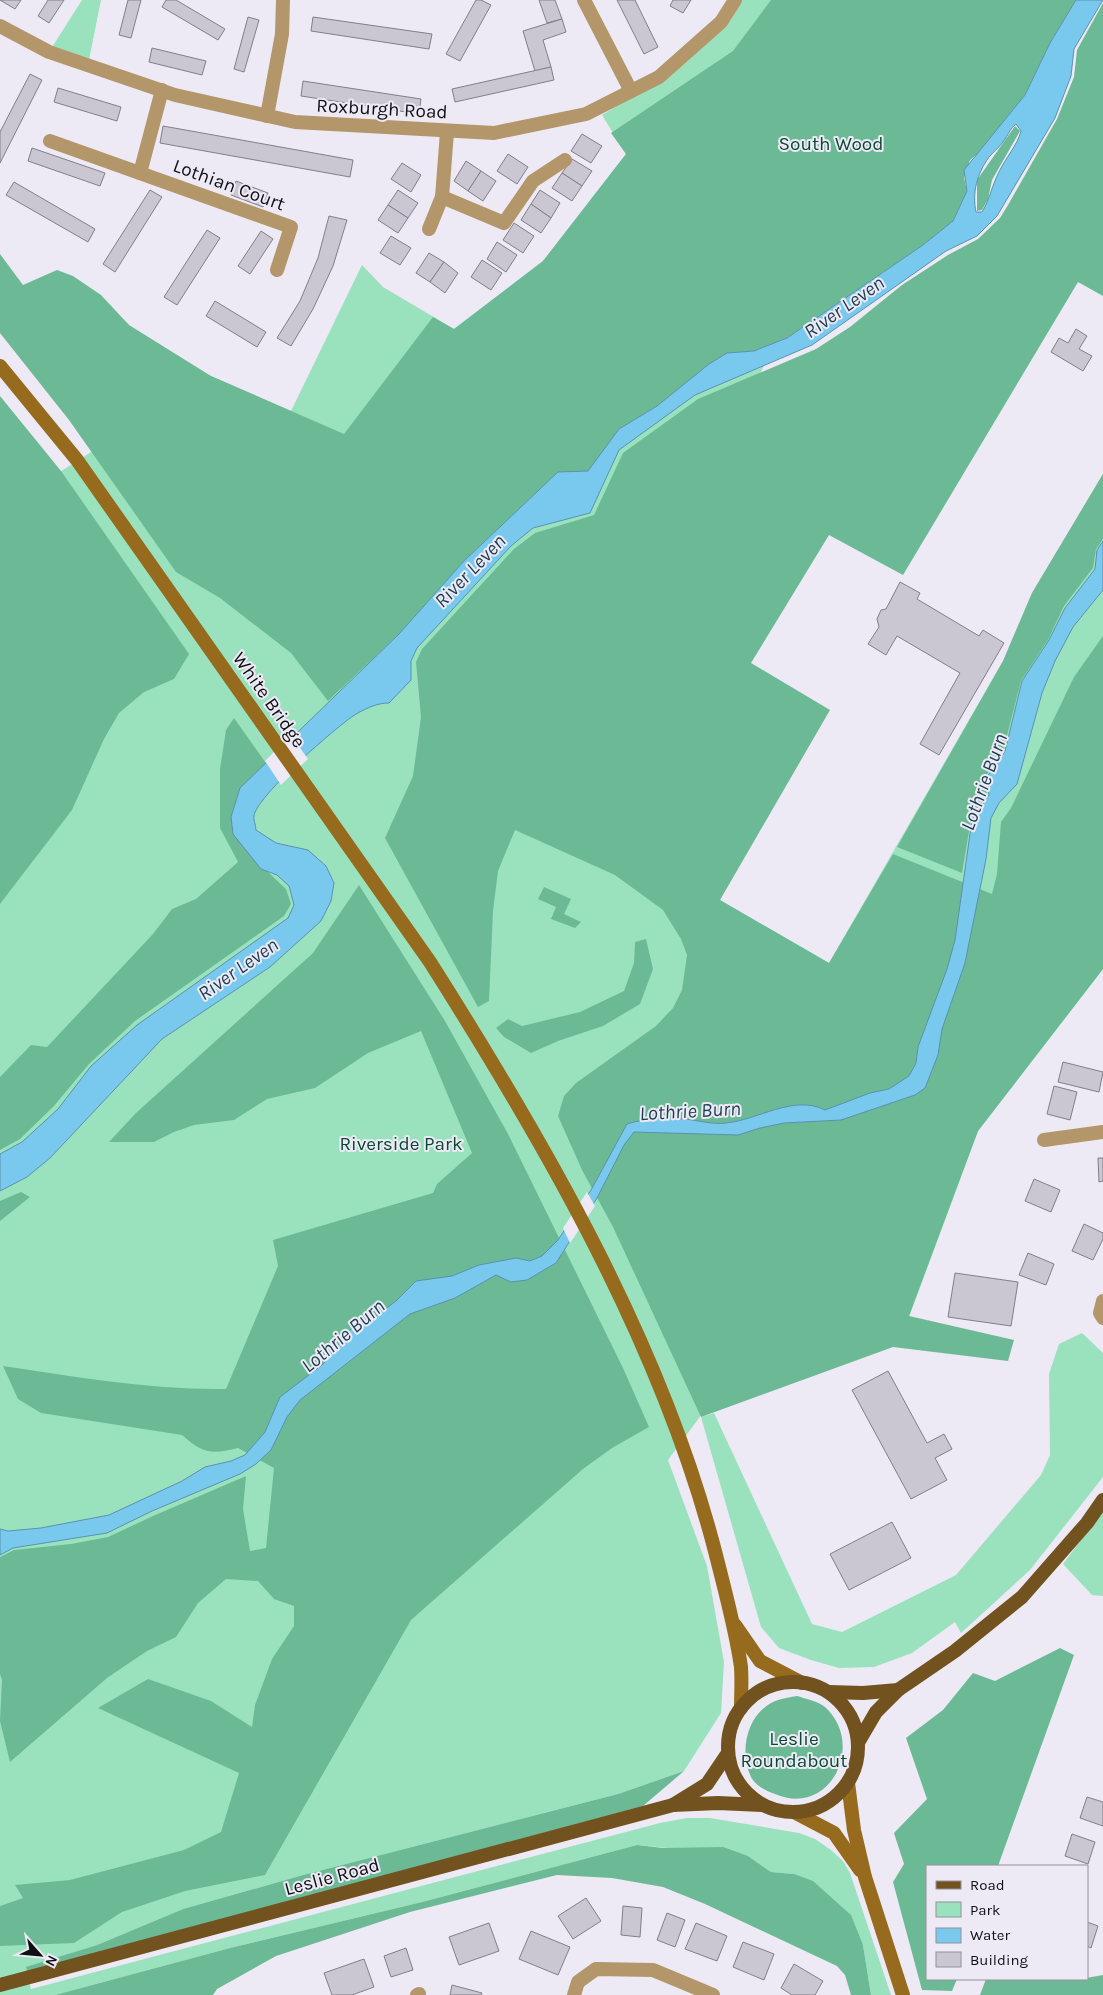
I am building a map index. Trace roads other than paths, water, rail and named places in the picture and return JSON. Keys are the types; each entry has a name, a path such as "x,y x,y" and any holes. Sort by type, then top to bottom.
{"main road":[{"name":"White Bridge","path":"0,366 77,460 430,962 473,1030 544,1151 603,1265 658,1379 702,1501 733,1623 741,1669 741,1708"},
{"path":"859,1741 876,1712 898,1690 955,1651 1022,1597 1086,1523 1103,1500"},
{"path":"733,1623 760,1661 802,1683 829,1692 863,1693 898,1690"},
{"path":"802,1683 785,1682 768,1687 753,1696 741,1708 728,1737 728,1753 733,1774 745,1792 762,1805 779,1812 796,1813 817,1809 829,1802 848,1783 857,1763 859,1741 854,1722 844,1705 829,1692"},
{"path":"673,1805 707,1784 728,1753"},
{"path":"848,1783 854,1830 865,1876 903,1995"},
{"path":"673,1805 718,1803 762,1805"},
{"name":"Leslie Road","path":"0,1985 673,1805"},
{"path":"796,1813 834,1833 865,1876"}],"street":[{"path":"267,116 282,34 283,0"},
{"path":"584,0 631,91"},
{"name":"Roxburgh Road","path":"0,26 49,52 162,90 267,116 295,122 447,132 494,133 586,114 659,77 721,22 735,0"},
{"path":"140,173 162,90"},
{"path":"428,229 442,197 447,132"},
{"name":"Lothian Court","path":"50,141 291,227 276,270"},
{"path":"442,197 504,223 533,181 565,160"},
{"path":"1044,1140 1103,1132"},
{"path":"1103,1301 1100,1312 1103,1318"},
{"path":"574,1995 578,1982 596,1969 653,1970 714,1995"}],"water":[{"name":"River Leven","path":"1076,0 1103,0 1074,49 1071,76 1055,118 997,216 977,236 946,251 812,345 695,395 619,450 590,513 533,528 511,546 417,648 411,661 411,680 389,703 372,706 356,714 332,732 284,777 259,805 254,815 256,830 276,843 308,850 326,866 334,883 331,901 321,921 270,967 162,1039 50,1158 27,1177 0,1191 0,1154 22,1142 58,1109 91,1066 137,1025 288,918 294,905 289,886 277,875 261,869 233,834 231,817 240,788 399,634 464,561 558,472 588,471 619,429 657,406 709,364 727,353 754,351 787,338 923,245 953,221 967,191 964,170 1025,95 1050,43","holes":["1016,124 1021,131 1017,142 997,177 985,207 982,212 976,212 976,183 985,163"]},
{"path":"1103,541 1103,590 1073,627 1055,661 1042,693 1017,784 999,803 991,818 986,859 965,963 942,1029 938,1055 925,1088 915,1095 841,1120 784,1123 738,1135 634,1132 624,1145 597,1198 556,1263 527,1280 511,1282 496,1275 455,1298 410,1314 300,1400 287,1417 271,1450 256,1464 240,1474 152,1511 107,1533 13,1548 0,1555 0,1529 8,1531 41,1528 109,1515 182,1481 205,1467 231,1461 245,1455 265,1432 280,1397 322,1365 352,1328 363,1326 396,1301 416,1281 452,1276 479,1265 516,1258 530,1261 542,1256 558,1240 591,1190 627,1124 662,1119 726,1123 788,1106 801,1105 825,1110 870,1093 889,1089 909,1076 916,1063 918,1047 947,969 955,940 972,820 989,795 987,776 1005,751 1022,681 1049,640 1065,608 1095,569 1097,550"}],"park label":[{"name":"South Wood","path":"831,144"},
{"name":"Riverside Park","path":"401,1144"},
{"name":"Leslie Roundabout","path":"794,1750"}],"water label":[{"name":"Lothrie Burn","path":"984,782"},
{"name":"Lothrie Burn","path":"690,1111"},
{"name":"Lothrie Burn","path":"343,1336"}]}
